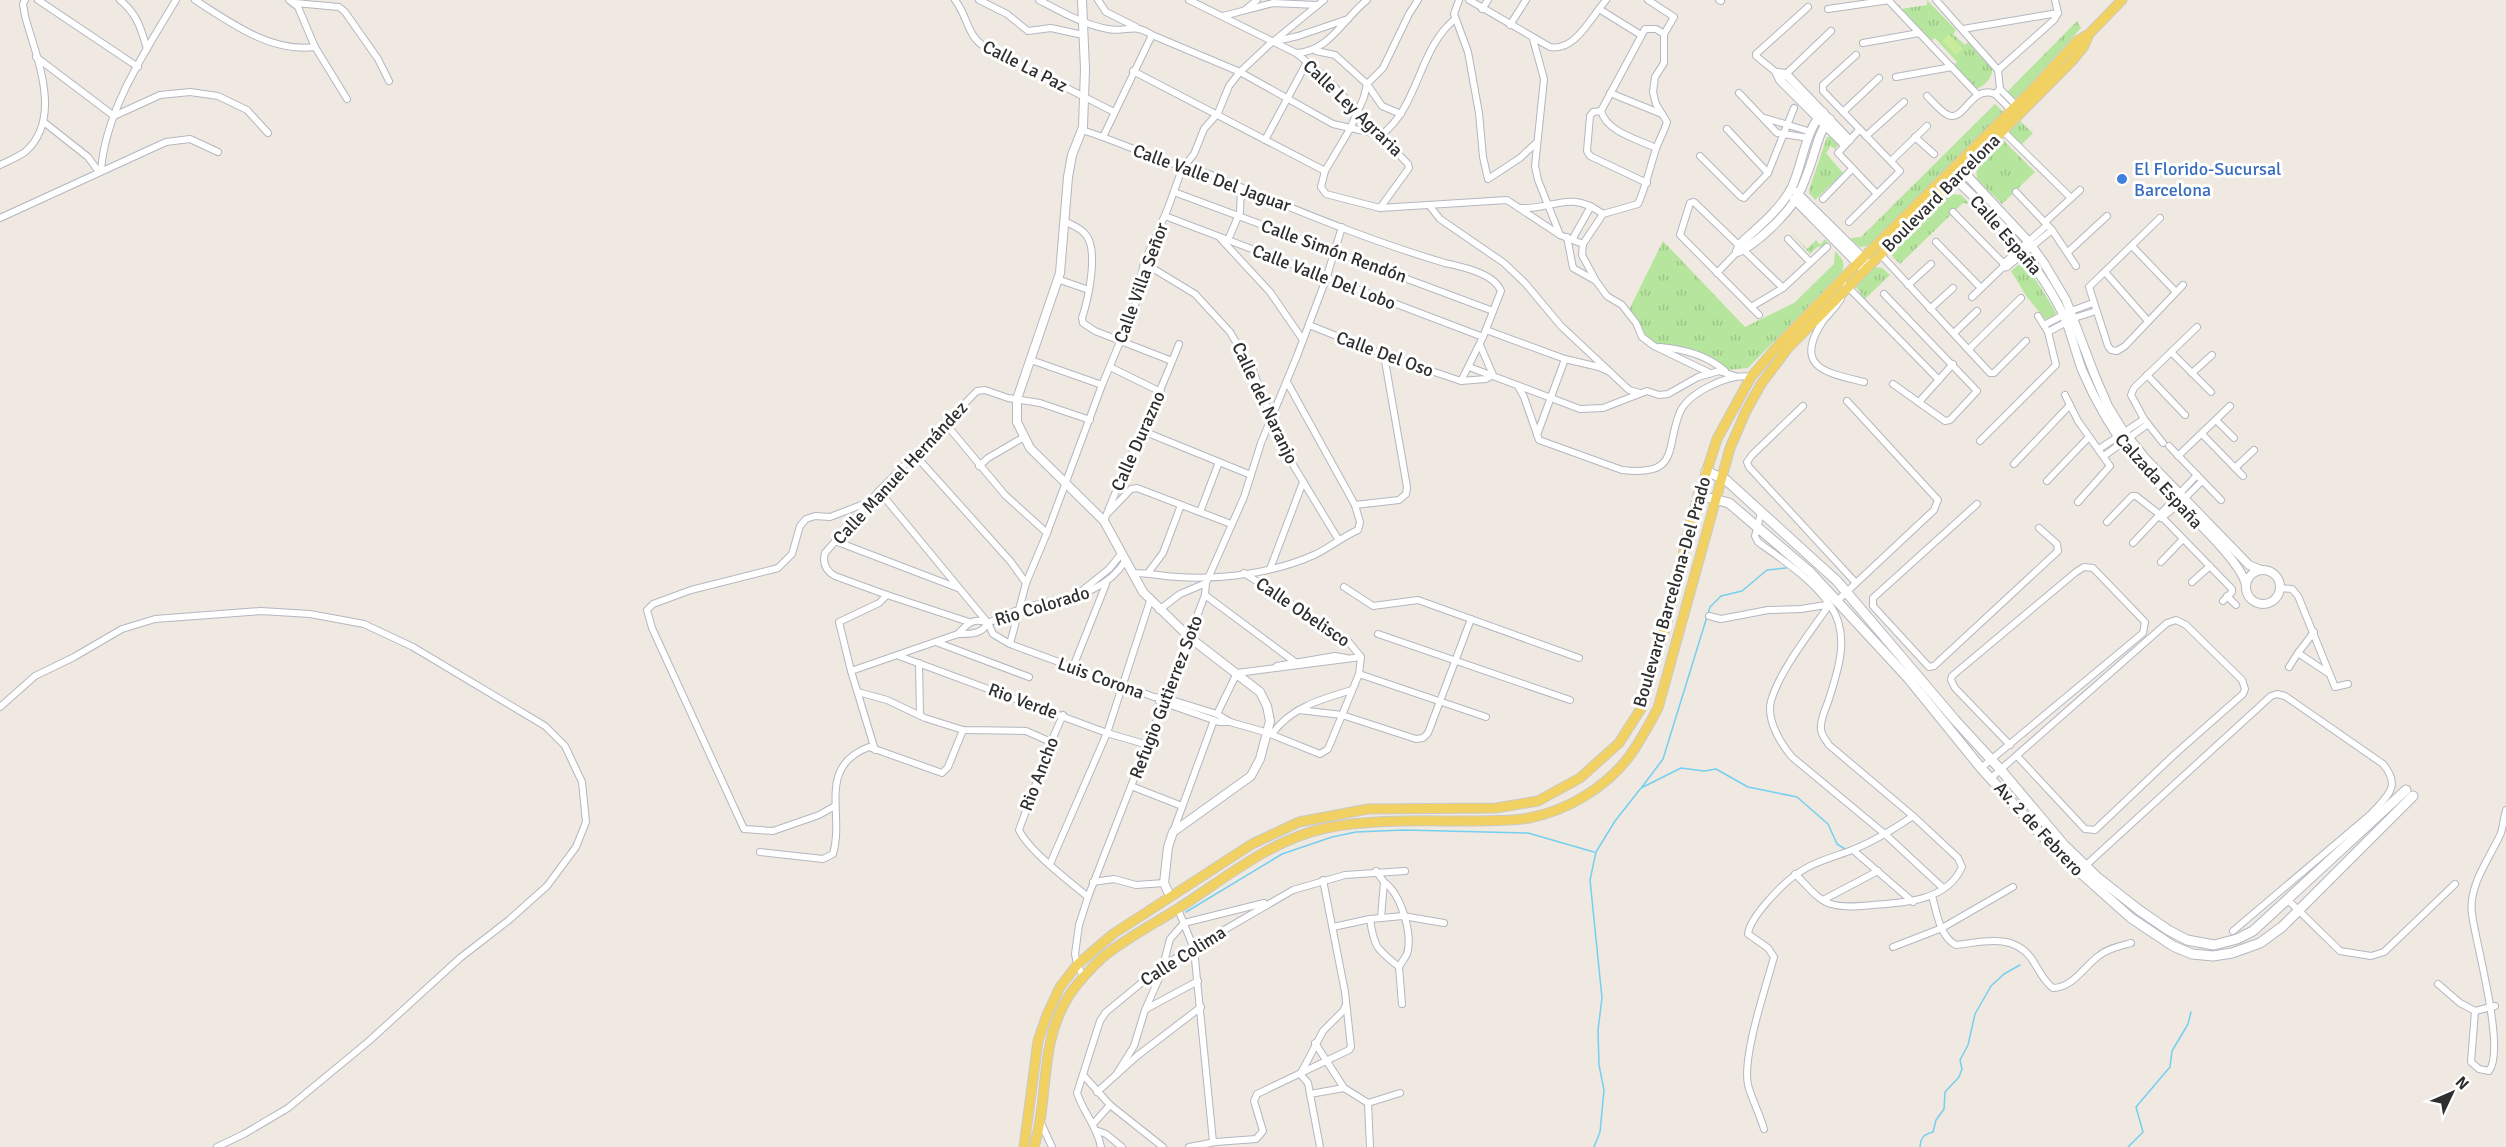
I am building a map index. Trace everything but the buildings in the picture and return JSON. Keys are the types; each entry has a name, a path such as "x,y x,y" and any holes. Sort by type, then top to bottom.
{"main road":[{"name":"Boulevard Barcelona","path":"1785,344 2017,111 2072,61 2084,46 2089,34 2122,0"},
{"name":"Boulevard Barcelona","path":"1864,264 1880,254 1956,172 2003,131 2017,111"},
{"name":"Boulevard Barcelona-Del Prado","path":"1024,1147 1038,1041 1047,1015 1060,987 1077,965 1113,934 1252,844 1299,822 1368,809 1496,808 1538,801 1580,778 1619,743 1642,707 1667,622 1698,495 1717,439 1751,377 1785,344"},
{"name":"Boulevard Barcelona-Del Prado","path":"1034,1147 1040,1120 1045,1062 1050,1041 1065,1003 1084,977 1104,957 1178,909 1285,843 1324,828 1377,822 1528,819 1555,811 1612,775 1638,744 1658,708 1730,448 1746,411 1785,344"},
{"name":"Av. 2 de Febrero","path":"1698,495 1730,503 1810,572 1912,675 1992,760 2082,868 2131,918 2160,939 2192,954 2213,956 2232,953 2260,943 2282,927 2409,793 2253,931 2237,939 2214,945 2187,940 2168,930 2082,868 2056,851 1981,768 1912,675 1846,592 1721,477 1706,471"},
{"path":"1320,817 1324,828"}],"street":[{"path":"0,165 23,153 32,144 45,123 44,91 25,16 23,4 25,0"},
{"path":"38,0 138,67"},
{"path":"120,0 134,12 147,49"},
{"path":"100,171 114,116 147,49 176,0"},
{"path":"195,0 244,31 287,47 315,47"},
{"name":"Calle La Paz","path":"955,0 964,11 970,33 982,45 1114,112"},
{"path":"979,0 1007,14 1028,31 1051,28 1083,35"},
{"path":"1039,0 1082,21 1109,30 1137,27"},
{"path":"1082,0 1085,96 1082,130 1072,155 1063,257 1017,399 1017,422 1030,447 1065,484 1106,518 1132,573 1150,601 1190,638 1260,692 1267,706 1270,721 1268,733 1260,759 1251,776 1173,832"},
{"path":"1098,0 1106,12 1152,35 1240,72 1334,124 1381,135 1392,127 1401,114 1432,45 1455,19"},
{"path":"1189,0 1296,53"},
{"path":"1245,10 1257,0"},
{"name":"Calle Villa Señor","path":"1296,53 1315,50 1333,36 1367,0"},
{"path":"1418,0 1383,68 1367,84 1358,112 1325,171 1321,187 1326,194 1380,208 1506,200 1516,208 1583,244"},
{"path":"1459,0 1454,14 1468,52 1488,178 1520,158 1535,144"},
{"path":"1468,0 1533,39 1556,48 1572,42 1606,0"},
{"path":"1482,9 1488,0"},
{"path":"1510,25 1526,0"},
{"path":"1648,0 1674,17 1664,34 1664,63 1655,77 1653,92 1667,122 1638,204 1603,214 1583,244 1582,255 1596,281 1607,296 1622,305 1636,323 1642,337 1654,346 1710,373"},
{"path":"1828,9 1890,0 1977,94"},
{"path":"1936,0 1998,70 1998,91 2017,111"},
{"path":"1998,70 2051,24 2058,13 2055,0"},
{"path":"292,1 315,47 347,99"},
{"path":"292,1 339,7 345,12 378,59 389,81"},
{"path":"1222,16 1273,3 1322,1"},
{"path":"1272,42 1322,1"},
{"path":"1808,7 1756,54 1756,57 1781,75 1847,142"},
{"path":"1599,9 1641,35"},
{"path":"1963,29 2058,13"},
{"name":"Calle Villa Señor","path":"1010,644 1017,610 1026,583 1135,306 1144,263 1165,216 1182,169 1194,154 1204,129 1218,113 1229,86 1240,72 1272,42 1348,19"},
{"path":"1656,148 1610,127 1604,121 1601,111 1645,29 1650,28 1664,34"},
{"path":"1781,75 1830,31"},
{"path":"1863,43 1919,33"},
{"path":"1103,136 1152,35"},
{"path":"1533,39 1544,80 1535,144 1535,166 1547,203 1567,237 1573,268 1596,281"},
{"path":"1315,50 1335,55 1367,84 1382,106 1401,114"},
{"name":"Calle Ley Agraria","path":"1296,53 1323,75 1408,164 1409,168 1380,208"},
{"path":"1849,222 1900,171 1892,160 1859,130 1823,91 1823,85 1856,55"},
{"path":"36,57 114,116"},
{"path":"1266,140 1306,62"},
{"path":"1896,77 1952,67"},
{"path":"1133,71 1218,113 1325,171"},
{"path":"1843,112 1879,78"},
{"path":"1927,96 1948,115 1954,116 1959,114 1977,94 1998,91"},
{"path":"114,116 160,95 190,92 218,96 247,110 268,133"},
{"path":"1610,93 1662,114"},
{"path":"1739,93 1777,133 1810,135"},
{"path":"1866,136 1904,102"},
{"path":"1700,156 1744,198 1768,173 1794,108"},
{"path":"1601,111 1593,112 1590,116 1587,151 1590,156 1647,183"},
{"path":"1770,221 1789,191 1820,115"},
{"path":"1761,117 1810,135"},
{"path":"1717,273 1797,197 1827,122"},
{"path":"45,123 88,157 100,171"},
{"path":"1892,160 1927,126"},
{"path":"1726,129 1768,173"},
{"name":"Calle Valle Del Jaguar","path":"1082,130 1103,136 1182,169 1206,173 1342,227"},
{"path":"1859,130 1838,153 1876,193"},
{"path":"2003,131 2071,198"},
{"path":"1915,137 1934,154"},
{"path":"0,218 166,142 190,139 219,152"},
{"path":"1824,199 1852,169"},
{"name":"Calle España","path":"1956,172 2030,243 2054,279 2086,367"},
{"name":"Calle España","path":"1956,172 2023,250 2069,316"},
{"path":"1228,240 1239,216 1242,202 1241,188"},
{"path":"1972,297 2048,226 2080,189"},
{"path":"1789,191 1864,264"},
{"name":"Calle Simón Rendón","path":"1174,192 1493,311"},
{"path":"2016,192 2048,226 2076,266"},
{"path":"1516,208 1542,207 1547,203 1574,201 1591,206 1603,214"},
{"path":"1758,315 1680,235 1690,203 1694,202 1783,288"},
{"path":"1429,205 1440,219 1504,263 1525,283 1561,326 1629,390 1640,393"},
{"path":"1567,237 1591,206"},
{"path":"1953,212 2004,266"},
{"name":"Calle Valle Del Lobo","path":"1165,216 1483,337"},
{"path":"2067,252 2107,216"},
{"path":"2160,218 2089,286 2111,350 2117,351 2125,346 2183,285"},
{"path":"1066,222 1082,231 1089,240 1089,290 1082,318 1083,323 1095,331 1172,361"},
{"path":"1342,227 1402,250 1465,268 1499,286 1501,291 1486,330 1461,381"},
{"name":"Refugio Gutierrez Soto","path":"1077,965 1075,954 1079,925 1093,882 1148,745 1163,701 1190,638 1208,580 1244,497 1270,418 1287,382 1326,279 1342,227"},
{"path":"1219,238 1270,292 1303,340"},
{"path":"1788,239 1810,262"},
{"path":"1936,242 1980,288"},
{"path":"2132,246 2176,292"},
{"path":"1751,307 1783,288 1827,247"},
{"path":"1880,254 1990,373 1994,373 2026,341"},
{"name":"Calle del Naranjo","path":"1144,263 1195,294 1223,323 1253,371 1284,450 1338,539"},
{"path":"1908,285 1931,264"},
{"path":"2105,272 2148,321"},
{"path":"1057,279 1089,290"},
{"path":"1844,286 1939,380"},
{"path":"1844,286 1841,299 1823,322 1811,346 1813,362 1824,372 1864,382"},
{"path":"1930,309 1953,288"},
{"path":"1884,294 1977,389 1976,393 1948,421 1941,420 1893,384"},
{"path":"1969,349 2021,298"},
{"path":"2044,325 2069,316 2093,303"},
{"path":"1954,333 1977,311"},
{"path":"2048,332 2069,316 2096,311"},
{"path":"1980,441 2056,365 2048,332 2038,316"},
{"name":"Calle Del Oso","path":"1309,325 1384,355 1461,381"},
{"path":"2197,327 2134,388 2131,395 2146,421 2166,445 2220,500"},
{"path":"1486,330 1565,359 1610,372"},
{"name":"Calle Durazno","path":"1106,518 1161,392 1179,344"},
{"path":"1480,345 1493,375"},
{"path":"1654,346 1680,349 1701,356 1736,376 1751,377"},
{"path":"2171,352 2211,392"},
{"path":"1354,505 1399,500 1406,494 1407,487 1384,355"},
{"path":"2192,373 2212,355"},
{"path":"1537,436 1565,359"},
{"path":"1031,360 1102,385"},
{"path":"1919,402 1953,364"},
{"path":"1110,367 1161,392"},
{"path":"1469,367 1580,409 1603,408 1647,391 1659,395 1668,394 1710,373 1727,372"},
{"name":"Calzada España","path":"2086,367 2123,438 2230,551 2249,565 2261,570"},
{"path":"1461,381 1486,379 1493,375"},
{"path":"2147,375 2185,415"},
{"path":"1518,386 1537,436 1543,441 1622,470 1634,471 1651,469 1666,461 1670,455 1679,416 1685,405 1708,387 1736,376"},
{"path":"1160,610 1180,594 1208,580 1270,569 1314,555 1360,527 1354,505 1287,382"},
{"name":"Calle Manuel Hernández","path":"886,596 828,572 823,561 825,554 869,501 977,391 985,390 1017,399"},
{"path":"2065,395 2089,437 2109,464 2109,470 2078,502"},
{"path":"1017,399 1040,403 1090,420"},
{"path":"1838,600 1934,510 1938,500 1847,401"},
{"path":"2014,464 2070,405"},
{"path":"1803,406 1752,454 1747,462 1749,467 1856,583"},
{"path":"2178,456 2230,406"},
{"path":"2216,420 2234,438"},
{"path":"2104,456 2146,421"},
{"path":"945,423 1005,495 1047,533"},
{"path":"1143,431 1251,475"},
{"path":"2202,434 2243,476"},
{"path":"979,466 988,458 1024,437"},
{"path":"2047,481 2089,437"},
{"path":"2099,449 2123,438"},
{"path":"2235,468 2254,450"},
{"path":"915,455 1011,562 1026,583"},
{"path":"1200,512 1219,462"},
{"path":"2133,543 2199,478"},
{"path":"1270,569 1303,482"},
{"path":"1106,518 1131,489 1137,488 1231,524"},
{"name":"Luis Corona","path":"879,491 988,623 993,634 1010,644 1163,701 1268,733 1320,754 1324,753"},
{"path":"2108,522 2134,496 2210,566 2232,590 2225,599 2236,605"},
{"path":"835,806 773,831 744,829 652,628 646,610 653,604 692,590 778,567 792,554 800,526 806,519 814,516 830,518 869,501"},
{"path":"1977,504 1873,598 1873,606 1929,667 1934,666 2058,551 2057,544 2039,528"},
{"path":"1148,573 1163,553 1180,505"},
{"path":"1761,513 1756,526 1755,536 1758,542 1790,565 1814,588 1831,606 1840,626 1843,640 1836,676 1822,723 1823,736 1829,744 1913,816 1961,862 1962,867 1959,874 1932,896 1913,902 1842,907 1828,904 1795,874"},
{"path":"2161,562 2183,539"},
{"path":"835,541 959,588"},
{"name":"Calzada España","path":"2230,551 2242,571 2246,585"},
{"path":"1077,595 1124,557"},
{"name":"Rio Colorado","path":"851,671 958,634 969,622 980,620 988,623 1017,610 1094,590 1107,584 1118,573 1124,557"},
{"path":"2193,582 2210,566"},
{"path":"1981,768 2010,745 2146,629 2145,622 2093,568 2084,567 2076,572 1952,676 1951,680 1955,688 2010,745"},
{"path":"2261,570 2275,576 2280,588 2273,601 2262,604 2250,598 2246,585 2250,576 2261,570"},
{"path":"1132,573 1208,580"},
{"name":"Calle Obelisco","path":"1244,573 1347,640 1361,657 1359,674 1328,749 1324,753"},
{"path":"1072,667 1107,584"},
{"path":"1344,587 1377,608 1413,599 1579,658"},
{"path":"2280,588 2289,588 2295,592 2314,632 2335,687"},
{"path":"1205,595 1295,662"},
{"path":"875,750 839,622 879,603 886,596 969,622"},
{"path":"1088,897 1050,864 1107,733 1150,601"},
{"path":"1709,615 1721,619 1768,610 1812,608 1824,604 1827,606 1782,678 1771,702 1771,717 1786,750 1792,757 1886,834 1943,888"},
{"path":"0,707 35,676 74,657 122,629 155,618 271,612 310,615 364,624 413,647 453,673 499,697 545,726 565,746 582,782 586,822 576,847 547,886 509,920 460,958 369,1041 288,1108 217,1147"},
{"path":"1299,710 1342,715 1416,739 1424,738 1442,700 1471,618"},
{"path":"1991,778 2167,623 2176,620 2186,625 2245,685 2243,694 2175,754 2095,830 2085,829 2017,756"},
{"path":"958,634 973,634 984,630 988,623"},
{"path":"2289,667 2314,632"},
{"path":"1378,634 1569,700"},
{"path":"935,642 1029,677"},
{"path":"2298,653 2328,673"},
{"path":"1263,671 1295,662 1339,655 1347,659"},
{"name":"Rio Verde","path":"899,656 1107,733 1148,745"},
{"path":"1237,673 1361,657"},
{"path":"919,663 920,715"},
{"path":"1912,675 1925,664"},
{"path":"1170,896 1164,883 1168,847 1216,717 1237,673"},
{"path":"1359,674 1442,700 1486,717"},
{"path":"2327,689 2348,684"},
{"path":"1268,733 1282,720 1299,710 1352,690"},
{"path":"858,692 886,700 930,721 963,730 1026,731 1051,742"},
{"path":"2082,868 2271,696 2277,694 2285,696 2383,764 2391,774 2393,785 2390,792 2371,814 2233,931"},
{"name":"Rio Ancho","path":"1050,864 1020,833 1019,825 1063,716"},
{"path":"760,852 823,859 833,854 837,841 834,789 846,760 869,747 942,773 948,767 963,730"},
{"path":"1131,786 1182,806"},
{"path":"2475,1011 2471,1062 2484,1071 2489,1071 2493,1068 2497,1033 2495,1006 2482,961 2472,904 2485,863 2503,835 2506,810"},
{"path":"1764,1129 1748,1084 1748,1068 1754,1031 1774,957 1768,948 1748,934 1749,927 1760,910 1795,874 1886,834 1913,816"},
{"path":"1853,850 1913,902"},
{"name":"Calle Colima","path":"1101,1147 1098,1131 1081,1105 1077,1093 1100,1022 1106,1012 1162,966 1293,890 1345,875 1405,871"},
{"path":"1823,900 1878,871"},
{"path":"1376,872 1395,892 1401,903 1409,938 1407,955 1399,966 1402,1004"},
{"path":"1093,882 1114,879 1136,885 1164,883"},
{"path":"1189,1147 1260,1137 1263,1131 1255,1097 1351,1047 1346,1003 1323,880"},
{"path":"1381,918 1384,882"},
{"path":"2288,900 2335,948 2346,953 2376,956 2384,952 2456,884"},
{"path":"1893,947 1942,928 2013,887"},
{"path":"1932,896 1947,939 1956,945 2002,941 2017,944 2032,959 2041,977 2053,988 2060,988 2068,984 2100,955 2113,947 2132,943"},
{"path":"1116,1075 1134,1046 1170,939 1184,923 1272,902"},
{"path":"1178,909 1194,949 1213,1142"},
{"path":"1333,927 1403,916 1444,923"},
{"path":"1370,920 1373,941 1377,950 1399,966"},
{"path":"1077,965 1084,977"},
{"path":"1145,1010 1198,981"},
{"path":"2438,984 2460,1003 2475,1011 2495,1006"},
{"path":"1300,1074 1315,1043 1323,1031 1343,1011 1346,1003"},
{"path":"1097,1092 1201,1007"},
{"path":"1315,1043 1344,1088 1368,1103 1400,1093"},
{"path":"1300,1074 1308,1083 1320,1147"},
{"path":"1084,1076 1110,1105 1163,1147"},
{"path":"1310,1094 1344,1088"},
{"path":"1368,1103 1370,1147"},
{"path":"1093,1124 1110,1105"},
{"path":"1040,1120 1052,1147"},
{"path":"1098,1131 1106,1134 1122,1147"}],"green space":[{"path":"1927,0 1956,30 1953,34 1965,45 1968,42 1992,69 1989,78 1982,86 1976,89 1954,66 1957,62 1935,38 1931,41 1897,6 1900,5 1901,9 1927,5"},
{"path":"2077,21 2081,28 2018,98 2014,99 2007,92"},
{"path":"1949,34 1963,49 1956,55 1942,41"},
{"path":"1995,104 2003,112 1868,246 1860,247 1852,240 1851,238 1861,237"},
{"path":"2020,121 2033,133 2021,145 2009,132"},
{"path":"1827,137 1832,137 1839,144 1835,149 1831,146 1826,153 1843,173 1815,200 1809,193 1810,187"},
{"path":"2002,139 2035,172 2002,204 1977,179 1976,166"},
{"path":"1949,194 1961,195 1970,204 1963,203 1900,264 1892,256 1893,248"},
{"path":"1790,231 1807,249 1816,240 1820,245 1825,239 1828,242 1822,249 1818,246 1810,254"},
{"path":"1663,241 1745,327 1794,303 1834,264 1835,251 1844,266 1842,272 1748,368 1727,370 1701,356 1654,346 1642,337 1628,312"},
{"path":"2018,265 2027,266 2054,309 2056,314 2052,319 2046,320 2027,297 2011,271"},
{"path":"1874,267 1882,268 1890,275 1865,299 1856,287"}],"waterway":[{"path":"1642,787 1663,759 1710,607 1721,596 1742,591 1767,570 1786,568"},
{"path":"1594,1147 1600,1132 1604,1090 1599,1065 1598,1030 1602,998 1590,880 1596,852 1615,821 1641,788 1681,768 1704,771 1716,769 1748,787 1797,797 1828,824 1837,844 1845,849"},
{"path":"1186,912 1282,854 1332,837 1356,832 1404,830 1528,833 1594,852"},
{"path":"1920,1147 1923,1137 1933,1132 1936,1120 1944,1109 1945,1092 1959,1077 1962,1069 1960,1060 1968,1045 1975,1014 1991,986 2004,974 2020,965"},
{"path":"2128,1147 2143,1132 2136,1107 2170,1067 2172,1051 2188,1024 2191,1012"}],"place":[{"name":"El Florido-Sucursal Barcelona","path":"2122,179"}]}
